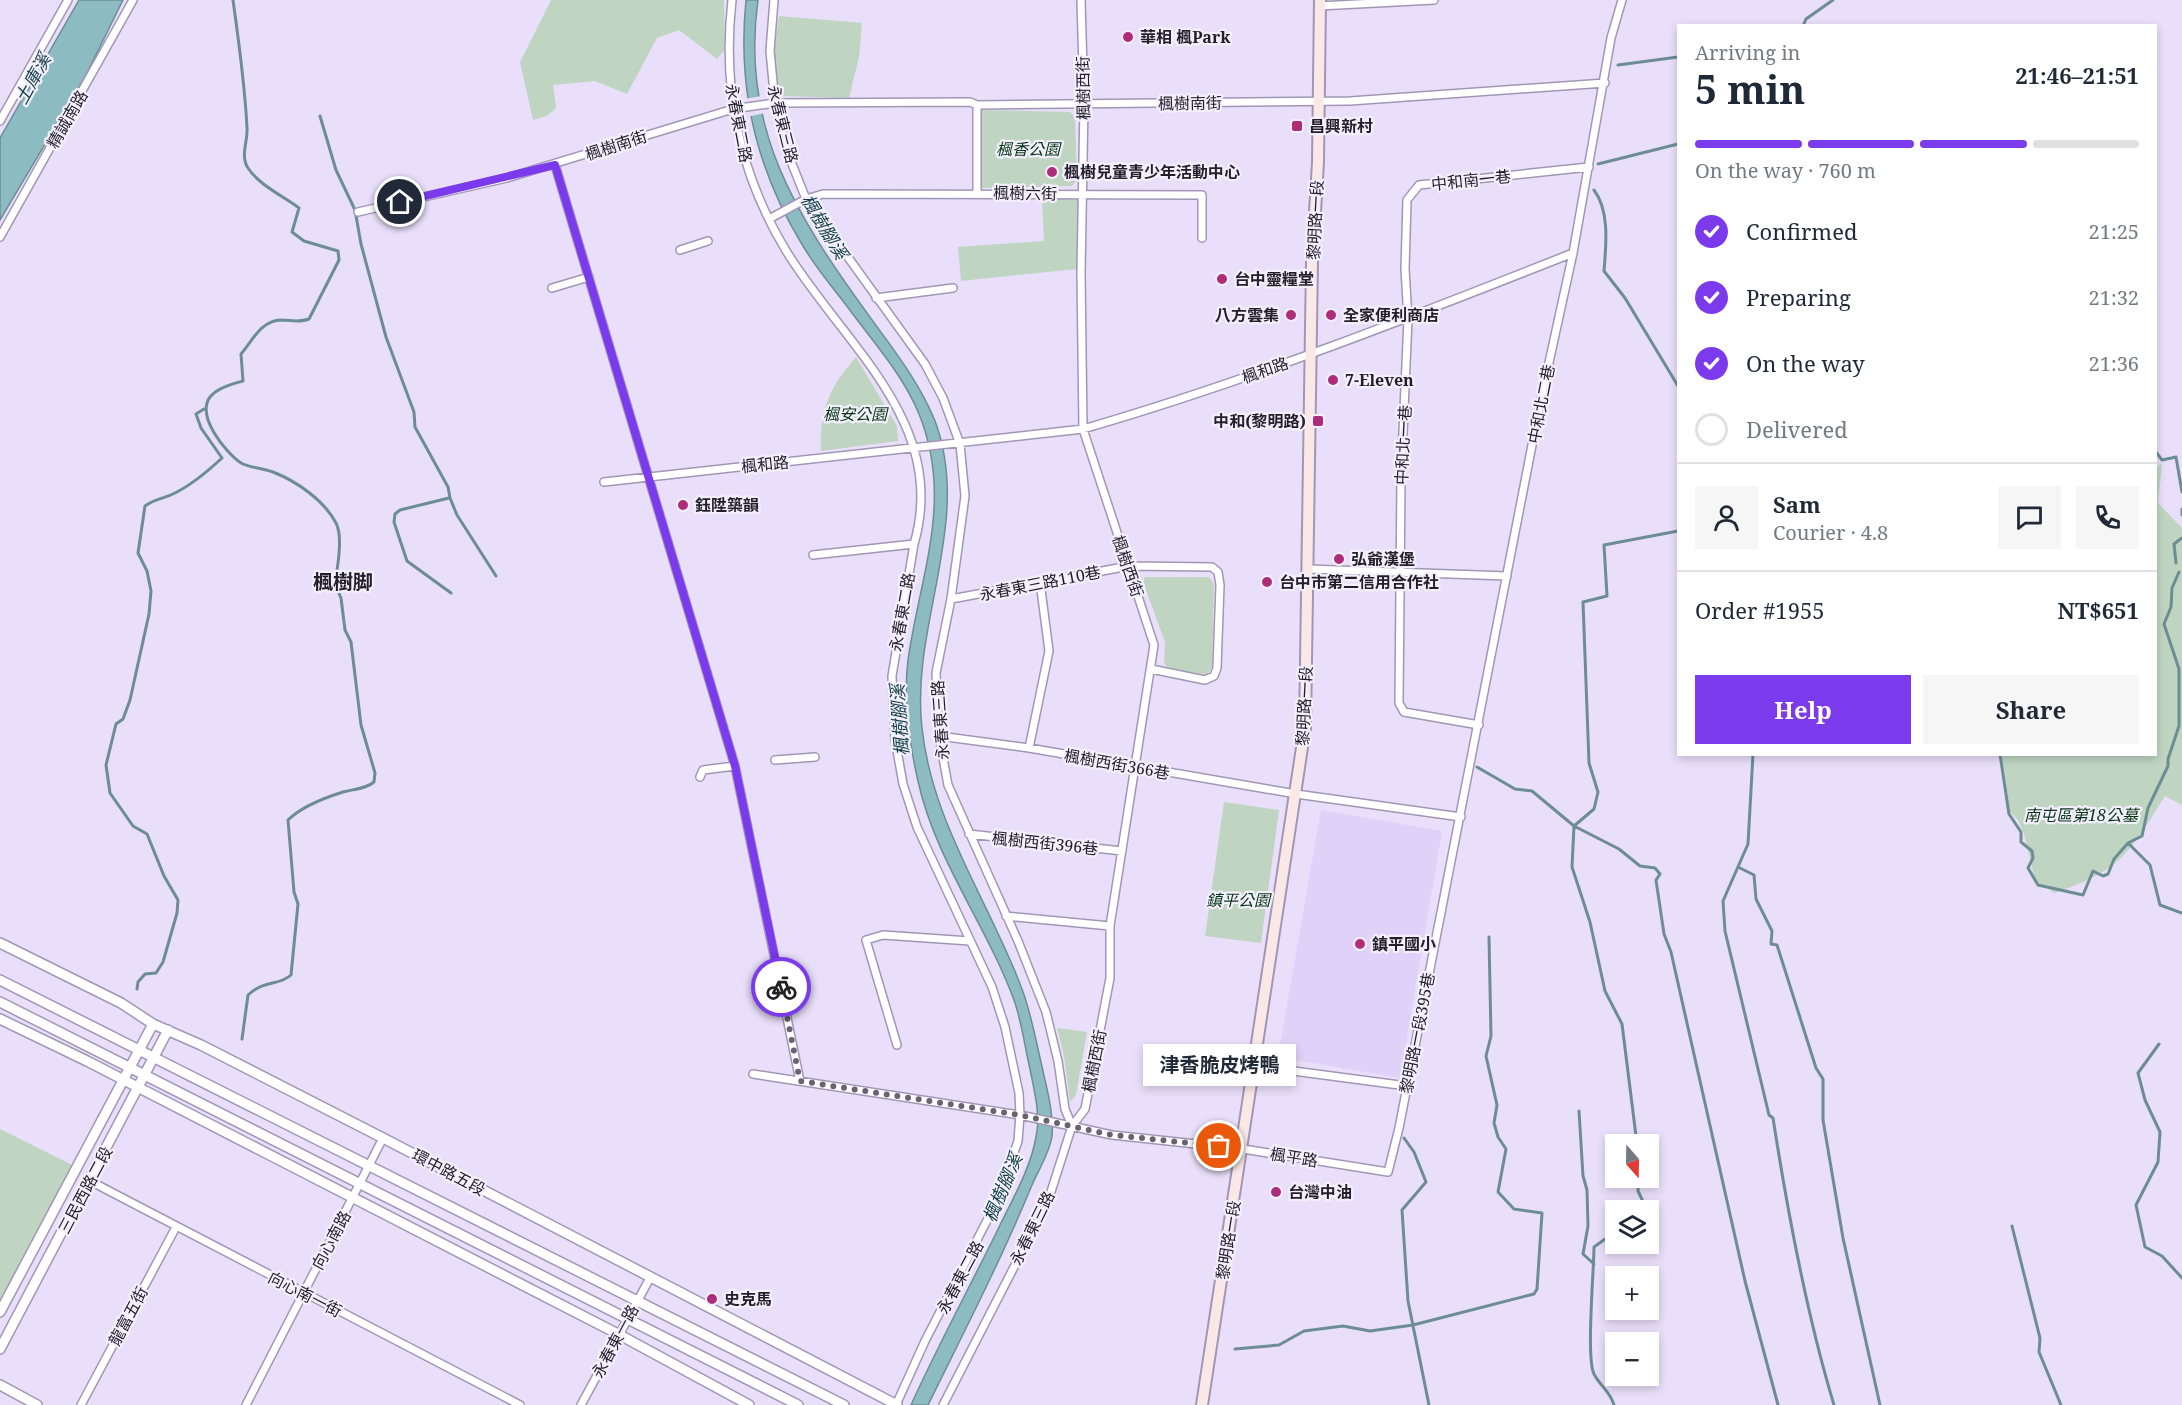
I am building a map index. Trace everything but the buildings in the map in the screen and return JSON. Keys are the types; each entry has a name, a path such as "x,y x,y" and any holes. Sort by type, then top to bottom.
{"main road":[{"name":"黎明路一段","path":"1202,1405 1256,1066 1305,728 1320,3"}],"street":[{"path":"0,121 68,0"},
{"name":"精誠南路","path":"0,237 133,0"},
{"name":"永春東二路","path":"732,0 727,44 733,109 750,177 791,259 870,364 901,411 914,447 921,489 921,523 914,544 892,676 895,739 903,784 917,827 992,987 1005,1027 1018,1093 1020,1115 1018,1141 991,1215 925,1341 897,1405"},
{"name":"永春東三路","path":"774,0 770,51 774,102 788,154 806,199 926,364 943,398 960,444 965,496 951,599 936,673 939,736 945,775 1046,1012 1058,1061 1065,1109 1072,1126 1048,1201 943,1405"},
{"name":"楓樹西街","path":"1072,1126 1085,1109 1108,989 1110,926 1154,645 1129,566 1098,482 1083,429 1084,104 1081,0"},
{"path":"1320,3 1434,0"},
{"name":"中和北二巷","path":"1479,725 1573,253 1605,83 1611,38 1622,0"},
{"name":"楓樹南街","path":"358,212 555,165 733,109 774,102 970,102 977,105 1317,102 1605,83"},
{"path":"977,105 977,193"},
{"path":"555,165 735,766 800,1081"},
{"name":"中和南一巷","path":"1408,319 1405,270 1407,200 1419,185 1589,167"},
{"name":"楓樹六街","path":"770,219 806,199 823,194 1202,195 1202,238"},
{"path":"681,250 708,241"},
{"name":"楓和路","path":"604,482 1083,429 1148,410 1313,354 1573,253"},
{"path":"552,288 589,276"},
{"path":"876,298 953,288"},
{"name":"中和北一巷","path":"1408,319 1401,478 1399,703 1404,712 1479,725"},
{"path":"813,555 914,544"},
{"name":"永春東三路110巷","path":"951,599 1129,566 1212,567 1219,578 1217,668 1214,676 1205,680 1151,669"},
{"path":"1308,569 1507,576"},
{"path":"1029,748 1049,651 1040,582"},
{"name":"黎明路一段395巷","path":"1381,1171 1388,1172 1392,1163 1479,725"},
{"name":"楓樹西街366巷","path":"939,736 1029,748 1296,794"},
{"path":"775,760 815,757"},
{"path":"700,777 702,770 735,766"},
{"path":"1296,794 1461,817"},
{"name":"楓樹西街396巷","path":"969,834 1122,852"},
{"path":"1006,916 1110,926"},
{"path":"897,1045 866,940 883,935 970,941"},
{"name":"環中路五段","path":"0,943 121,1003 153,1024 383,1138 897,1405"},
{"name":"環中路五段","path":"0,980 638,1299 844,1405"},
{"path":"0,1002 798,1405"},
{"path":"0,1019 124,1080 353,1200 618,1334 749,1405"},
{"name":"三民西路二段","path":"0,1312 153,1024"},
{"name":"三民西路二段","path":"0,1349 168,1030"},
{"path":"1256,1066 1407,1086"},
{"path":"753,1074 1020,1115"},
{"name":"楓平路","path":"1020,1115 1112,1135 1243,1149 1381,1171"},
{"name":"向心南路","path":"246,1405 383,1138"},
{"name":"向心南一街","path":"90,1181 520,1405"},
{"name":"龍富五街","path":"81,1405 176,1227"},
{"name":"永春東一路","path":"581,1405 650,1278"},
{"path":"0,1384 37,1405"}],"shaded area":[{"path":"79,0 123,0 85,77 0,220 0,138"},
{"path":"746,0 758,0 755,46 757,89 766,129 779,167 817,241 904,365 929,406 935,421 945,459 947,498 944,536 924,651 921,689 922,728 928,763 949,829 1009,956 1022,989 1033,1025 1051,1108 1052,1136 1046,1155 995,1268 928,1405 911,1405 1026,1169 1034,1148 1037,1129 1036,1103 1015,1003 991,947 937,838 926,810 912,751 907,706 907,675 934,507 934,477 929,446 919,414 906,387 808,255 773,188 762,158 748,97 744,65"},
{"name":"鎮平國小","path":"1321,810 1442,831 1400,1078 1278,1057"}],"green space":[{"path":"551,0 724,0 725,50 717,59 679,30 657,38 627,94 595,81 553,85 556,108 547,116 533,120 520,62"},
{"path":"779,16 862,23 859,57 849,98 778,96 774,48"},
{"name":"楓香公園","path":"982,110 1070,112 1075,117 1077,180 1072,186 980,188"},
{"path":"1042,198 1078,200 1080,261 1077,269 961,281 958,247 1044,241"},
{"name":"楓安公園","path":"856,357 897,426 898,441 821,451 822,424 828,400 839,378"},
{"name":"南屯區第18公墓","path":"2162,463 2158,503 2182,528 2182,805 2165,796 2142,832 2121,858 2094,877 2054,893 2035,880 2024,834 2018,820 2010,812 2002,756 2157,756 2157,467"},
{"path":"1145,577 1209,577 1214,584 1212,666 1208,675 1167,668 1164,662 1165,642 1143,582"},
{"name":"鎮平公園","path":"1224,802 1279,810 1261,943 1205,936"},
{"path":"1057,1028 1087,1032 1076,1095 1070,1102 1064,1056"},
{"path":"0,1129 72,1165 0,1300"}],"pier":[{"path":"762,96 765,113 746,117 743,99"}],"waterway":[{"path":"233,0 242,64 247,133 244,153 248,168 258,180 299,208 292,232 304,241 338,251 339,260 309,319 273,321 262,328 241,354 243,381 213,394 207,405 207,414 214,433 234,458 245,465 273,472 300,486 317,499 336,523 339,544 334,582 341,598 345,630 351,642 361,725 375,773 374,782 371,784 321,800 288,820 294,892 298,904 291,975 248,995 242,1039"},
{"path":"1804,24 1806,19 1833,0"},
{"path":"1618,65 1677,57"},
{"path":"320,116 336,170 355,210 361,244 386,337 414,412 415,427 448,487 457,515 496,576"},
{"path":"1598,164 1677,144"},
{"path":"1594,190 1605,218 1604,271 1625,298 1677,384"},
{"path":"137,989 138,982 145,974 156,973 163,962 177,913 178,900 164,876 147,834 133,826 110,793 106,765 116,724 123,719 130,700 149,614 151,591 147,571 138,553 145,506 188,486 222,458 201,428 196,414 204,409"},
{"path":"2157,453 2162,460 2176,457 2182,492"},
{"path":"449,498 400,510 395,514 394,522 407,561 451,593"},
{"path":"2182,509 2182,515"},
{"path":"1636,1134 1622,1024 1605,991 1590,922 1572,867 1574,826 1594,809 1598,792 1589,763 1583,602 1607,596 1604,545 1677,531"},
{"path":"2176,563 2174,544 2182,538"},
{"path":"2179,572 2172,588 2171,607 2164,624 2179,669 2179,726 2168,759 2168,766 2148,808 2142,836 2128,843 2150,865 2160,905 2182,913"},
{"path":"1753,756 1748,844 1723,901 1725,931 1769,1115 1773,1118 1799,1263 1834,1405"},
{"path":"2000,756 2009,814 2021,832 2021,842 2032,851 2033,858 2028,868 2038,885 2083,895 2093,871 2103,876 2108,874 2114,859 2128,843"},
{"path":"1477,767 1515,789 1532,791 1574,826 1619,849 1640,866 1655,868 1660,874 1656,880 1664,934 1671,952 1745,1281 1778,1405"},
{"path":"1738,867 1754,875 1756,899 1772,931 1771,944 1777,945 1816,1068 1823,1079 1823,1120 1843,1238 1880,1405"},
{"path":"1235,1349 1279,1345 1304,1331 1343,1326 1370,1331 1413,1325 1534,1294 1537,1289 1542,1213 1514,1209 1498,1192 1506,1149 1498,1137 1494,1123 1497,1105 1486,1056 1491,1036 1489,937"},
{"path":"2159,1044 2138,1073 2145,1100 2160,1132 2158,1162 2136,1205 2145,1247 2162,1256 2182,1278"},
{"path":"1579,1111 1583,1176 1587,1190 1588,1226 1583,1254 1594,1264"},
{"path":"1404,1138 1414,1152 1426,1182 1402,1210 1408,1301 1429,1405"},
{"path":"1638,1188 1642,1200"},
{"path":"2012,1226 2040,1338 2039,1352 2061,1405"},
{"path":"1605,1239 1594,1247 1590,1333 1594,1374 1614,1405"}],"way so far":[{"path":"781,987 800,1081 1020,1115 1112,1135 1219,1146"}],"place":[{"name":"華相 楓Park","path":"1128,37"},
{"name":"昌興新村","path":"1297,126"},
{"name":"楓樹兒童青少年活動中心","path":"1052,172"},
{"name":"台中靈糧堂","path":"1222,279"},
{"name":"八方雲集","path":"1291,315"},
{"name":"全家便利商店","path":"1331,315"},
{"name":"7-Eleven","path":"1333,380"},
{"name":"中和(黎明路)","path":"1318,421"},
{"name":"鈺陞築韻","path":"683,505"},
{"name":"弘爺漢堡","path":"1339,559"},
{"name":"台中市第二信用合作社","path":"1267,582"},
{"name":"鎮平國小","path":"1360,944"},
{"name":"津香脆皮烤鴨","path":"1219,1146"},
{"name":"台灣中油","path":"1276,1192"},
{"name":"史克馬","path":"712,1299"}],"district":[{"name":"楓樹脚","path":"343,582"}],"route":[{"path":"400,202 555,165 735,766 781,987"}],"water label":[{"name":"土庫溪","path":"33,79"},
{"name":"楓樹腳溪","path":"824,227"},
{"name":"楓樹腳溪","path":"900,720"},
{"name":"楓樹腳溪","path":"1003,1188"}]}
